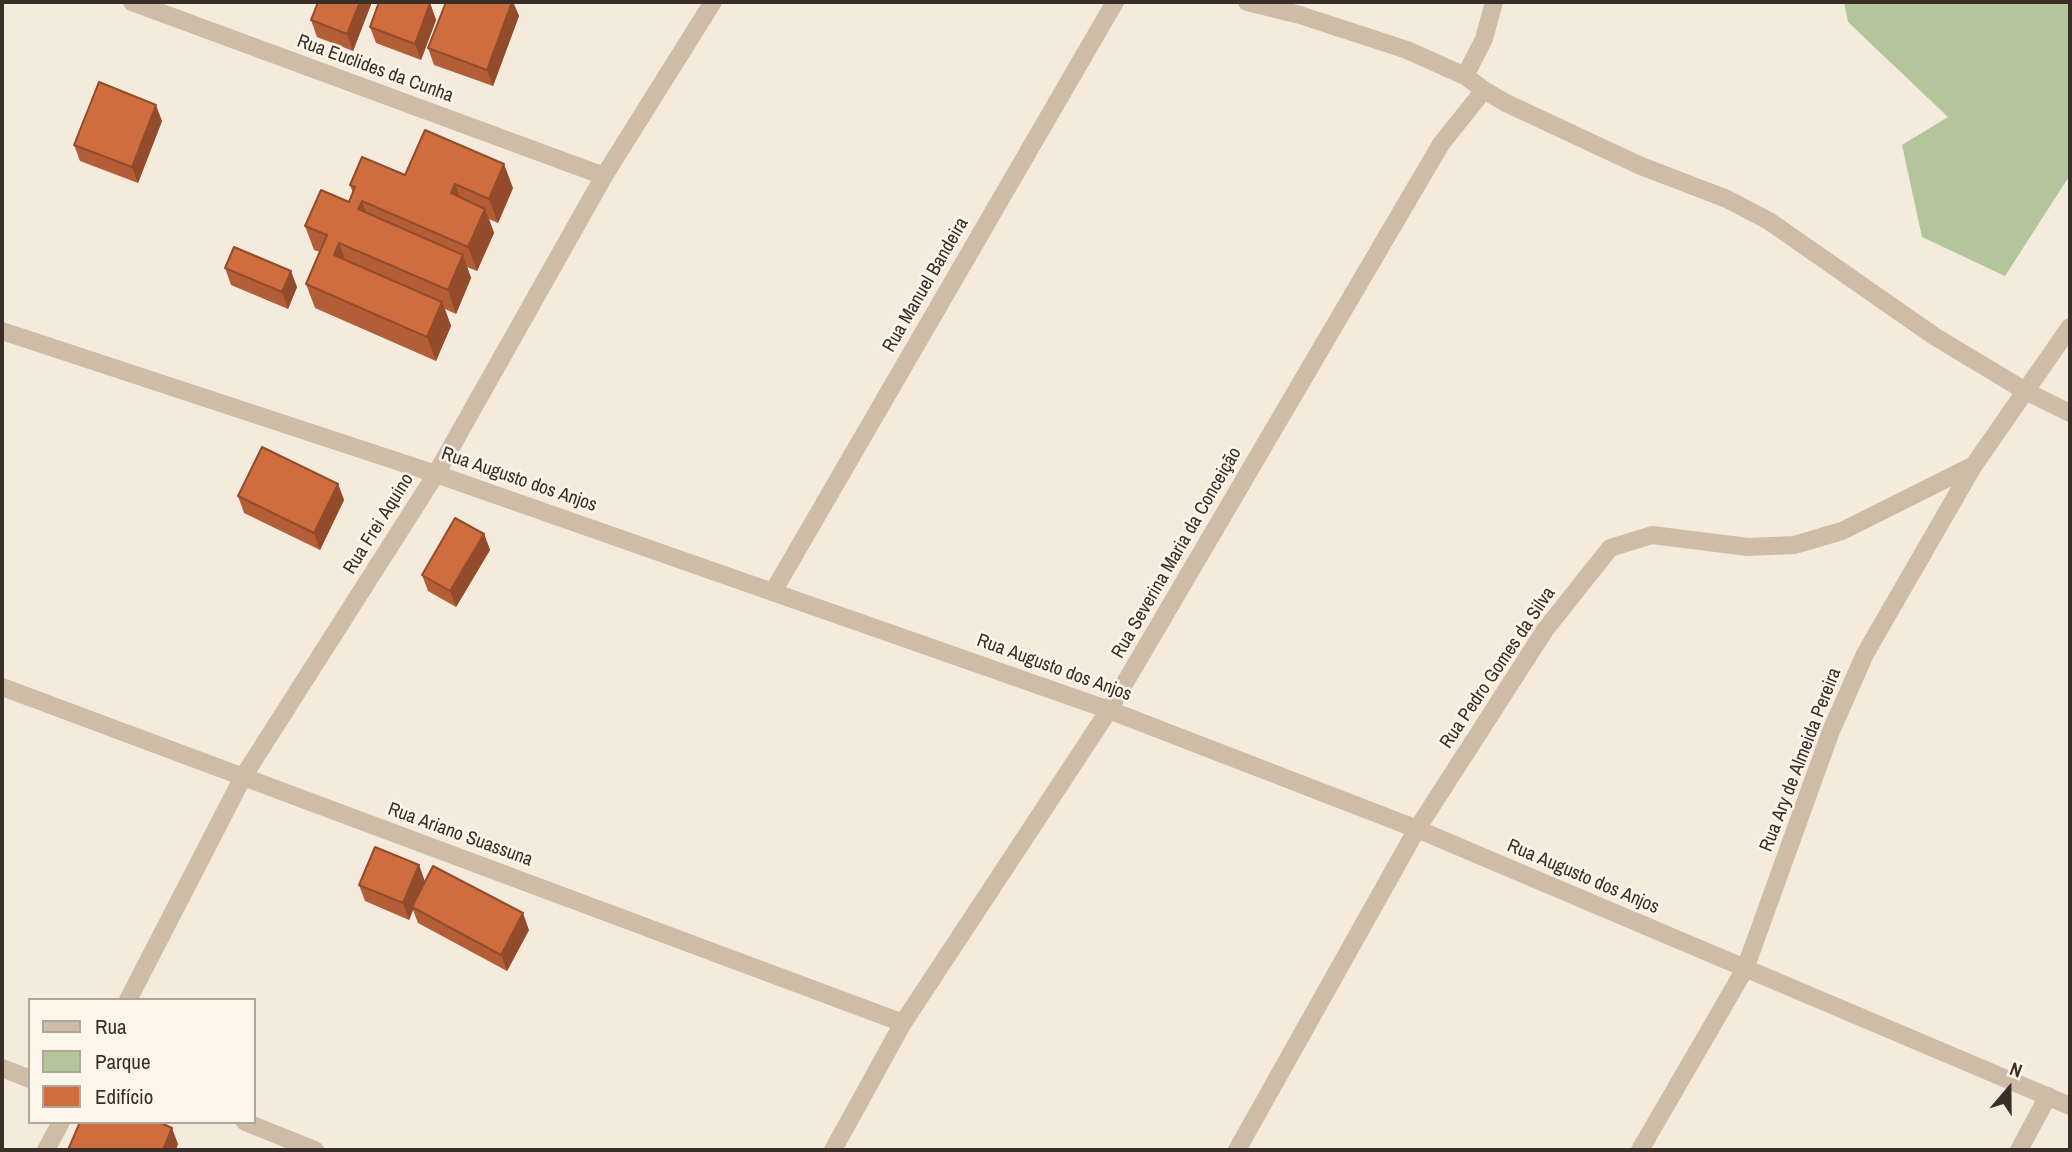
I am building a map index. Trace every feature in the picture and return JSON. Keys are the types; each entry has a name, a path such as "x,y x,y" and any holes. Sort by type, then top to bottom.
{"street":[{"name":"Rua Euclides da Cunha","path":"132,2 604,176"},
{"name":"Rua Frei Aquino","path":"129,998 243,777 436,474 604,176 713,2"},
{"name":"Rua Manuel Bandeira","path":"774,590 1115,2"},
{"path":"1247,2 1366,36 1435,61 1465,76 1506,103 1640,166 1727,199 1805,244 1934,336 2027,392 2070,413"},
{"path":"1465,76 1485,38 1494,2"},
{"name":"Rua Severina Maria da Conceição","path":"833,1150 903,1023 1109,710 1416,186 1464,112 1484,90"},
{"name":"Rua Ary de Almeida Pereira","path":"1640,1150 1745,968 1850,687 1886,617 1974,465 2070,327"},
{"name":"Rua Augusto dos Anjos","path":"2,331 436,474 774,590 1109,710 1417,829 2070,1105"},
{"name":"Rua Pedro Gomes da Silva","path":"1237,1150 1417,829 1545,630 1611,548 1652,535 1748,547 1794,545 1842,531 1974,465"},
{"name":"Rua Ariano Suassuna","path":"2,687 903,1023"},
{"path":"2,1068 28,1078"},
{"path":"2019,1150 2049,1096"},
{"path":"46,1150 60,1124"},
{"path":"250,1124 315,1150"}],"green space":[{"path":"1844,2 2070,2 2070,175 2005,276 1922,237 1902,145 1948,117 1848,22"}],"building":[{"path":"318,2 360,2 347,34 311,20"},
{"path":"379,2 430,3 415,44 370,27"},
{"path":"446,2 512,2 487,70 428,48"},
{"path":"99,82 156,105 132,167 74,145"},
{"path":"425,130 504,164 489,199 455,184 451,193 485,209 468,247 362,201 358,209 463,255 448,290 339,243 334,255 442,302 427,337 306,284 327,235 305,226 321,190 349,202 355,187 350,185 362,157 405,175"},
{"path":"234,247 291,271 282,292 225,268"},
{"path":"262,447 338,484 314,533 238,496"},
{"path":"455,518 484,534 450,591 422,575"},
{"path":"375,847 419,865 403,903 359,885"},
{"path":"433,866 523,913 501,955 412,907"},
{"path":"79,1124 163,1124 172,1128 163,1150 68,1150"}]}
